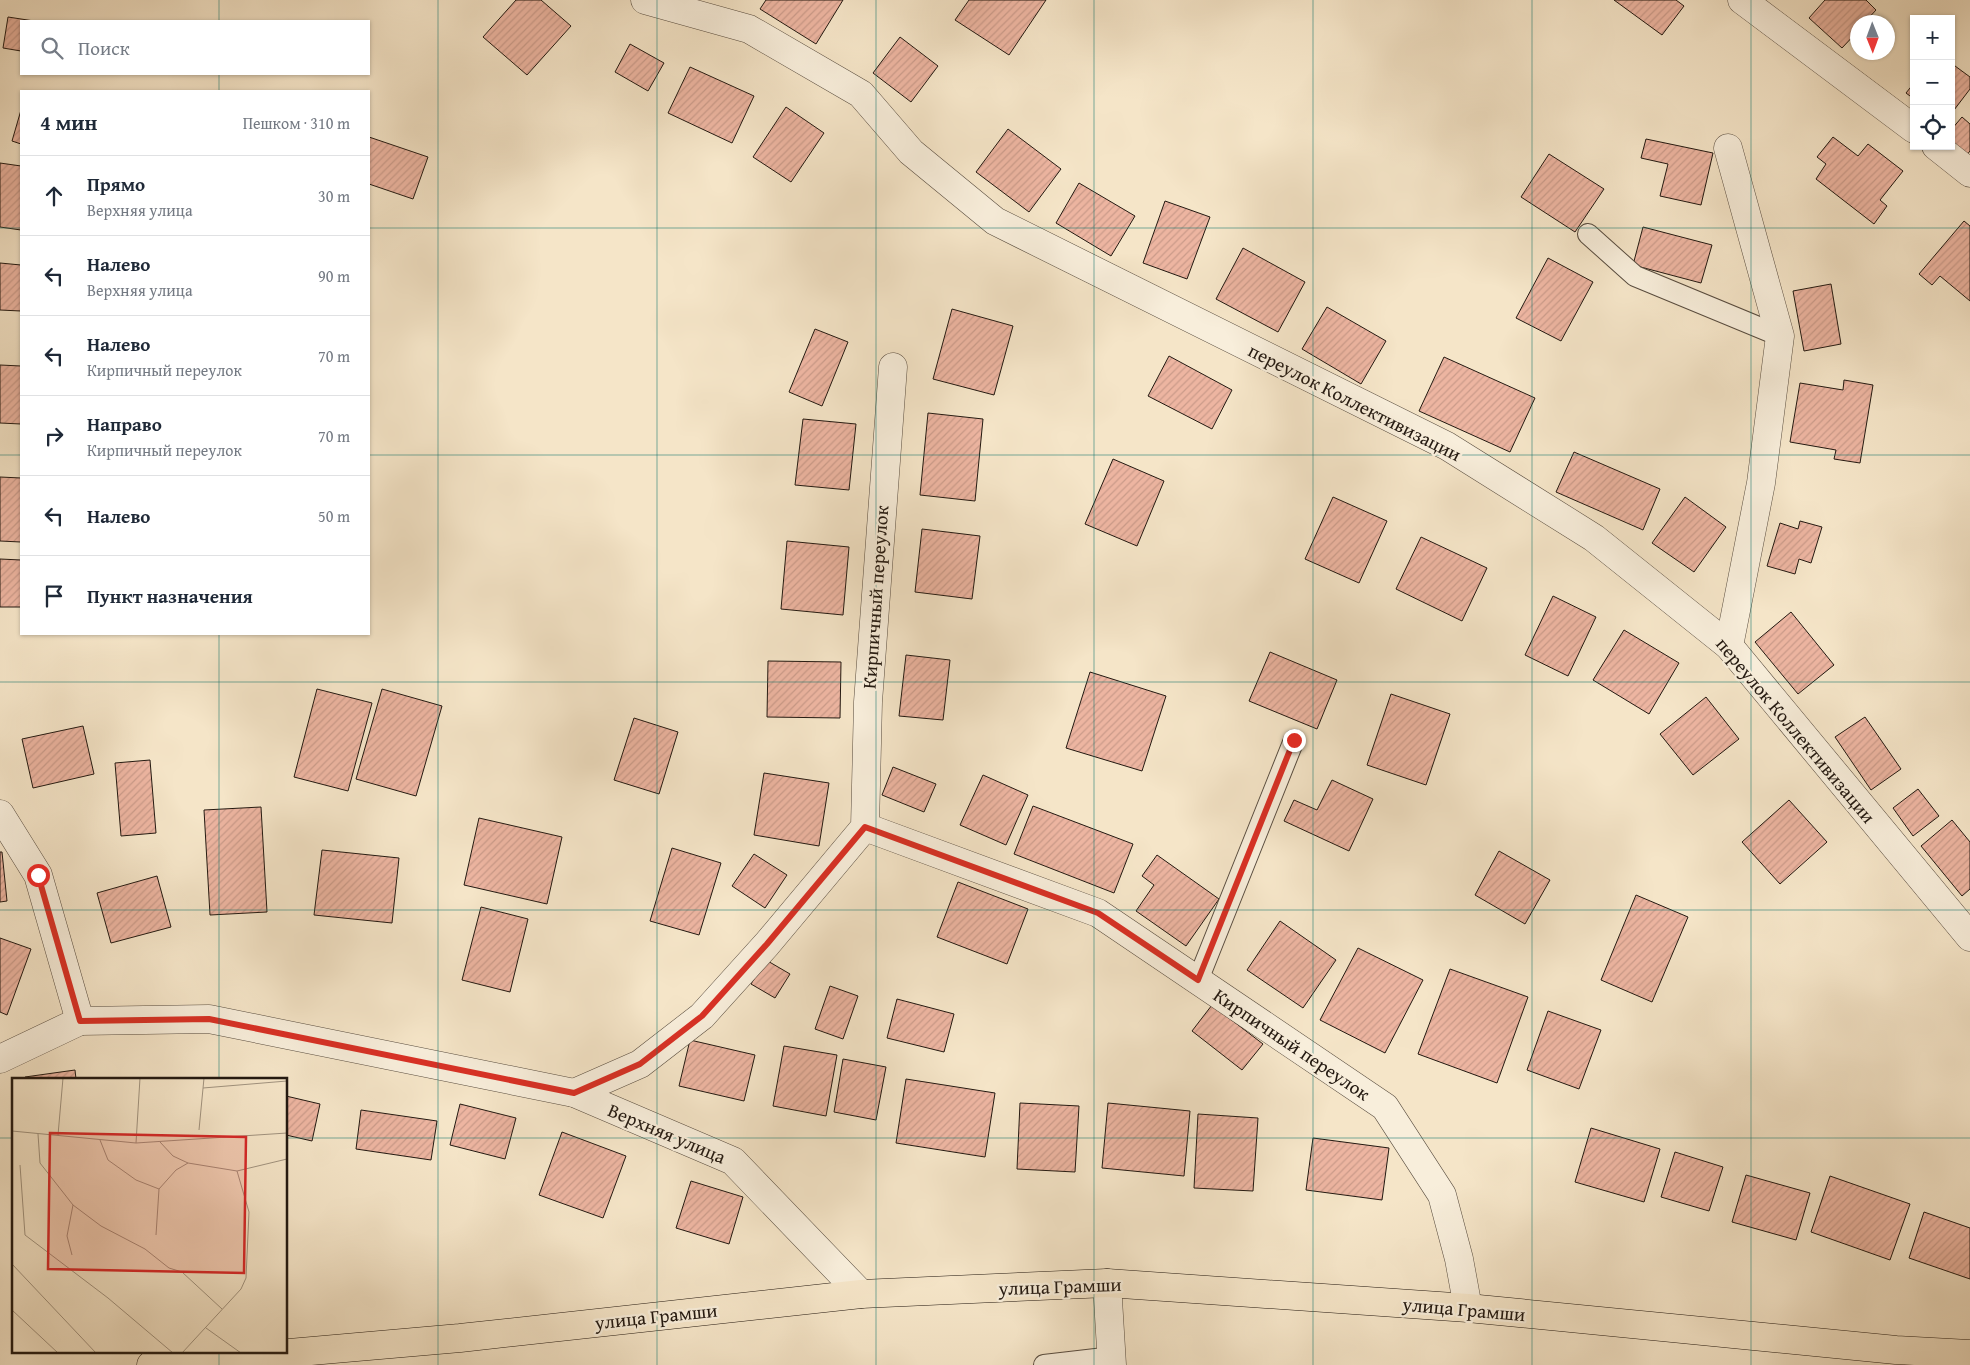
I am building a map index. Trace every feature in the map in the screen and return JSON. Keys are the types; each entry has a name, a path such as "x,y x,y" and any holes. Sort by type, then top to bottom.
{"highway":[{"name":"улица Грамши","path":"151,1365 460,1338 861,1294 1107,1283 1468,1308 1895,1357 1970,1354"}],"street":[{"name":"переулок Коллективизации","path":"645,0 749,29 861,94 911,152 995,221 1447,446 1594,538 1729,646 1970,937"},
{"path":"1742,0 1910,126"},
{"path":"1728,148 1780,336 1760,483 1729,646"},
{"path":"1941,150 1970,174"},
{"name":"Кирпичный переулок","path":"893,367 868,702 865,827 1098,913 1385,1107 1442,1195 1459,1259 1468,1308"},
{"path":"0,814 38,875 80,1021 0,1059"},
{"path":"574,1093 640,1064 702,1016 767,944 865,827"},
{"name":"Верхняя улица","path":"80,1021 209,1019 574,1093 733,1160 861,1294"},
{"path":"1107,1283 1112,1361"}],"lane":[{"path":"1588,234 1635,276 1780,336"},
{"path":"1198,980 1294,740"},
{"path":"1044,1365 1112,1361"}],"building":[{"path":"516,0 541,0 571,26 527,75 483,37"},
{"path":"766,0 843,0 816,44 760,9"},
{"path":"969,0 1046,0 1009,55 955,20"},
{"path":"1614,0 1676,0 1684,6 1662,35"},
{"path":"1825,0 1866,0 1876,10 1871,15 1850,15 1850,40 1842,48 1809,18"},
{"path":"8,17 28,20 20,20 20,51 3,48"},
{"path":"900,37 938,66 911,102 873,73"},
{"path":"630,44 664,63 648,91 615,72"},
{"path":"1955,66 1970,77 1970,89 1955,109"},
{"path":"690,67 754,96 732,143 668,113"},
{"path":"1910,88 1910,96 1906,93"},
{"path":"786,107 824,133 791,182 753,157"},
{"path":"20,113 20,144 12,141"},
{"path":"1962,117 1970,124 1970,151 1962,161 1954,150 1955,125"},
{"path":"1008,129 1061,169 1029,212 976,172"},
{"path":"370,137 428,157 413,199 370,184"},
{"path":"1833,137 1858,156 1868,144 1903,171 1880,200 1887,206 1874,224 1816,179 1826,164 1817,157"},
{"path":"1646,139 1713,153 1701,205 1660,196 1668,164 1641,158"},
{"path":"1549,154 1604,189 1575,232 1521,197"},
{"path":"0,163 20,166 20,230 0,227"},
{"path":"1079,183 1135,216 1111,256 1056,223"},
{"path":"1165,201 1210,217 1187,279 1143,263"},
{"path":"1964,221 1970,226 1970,301 1940,276 1932,285 1919,274"},
{"path":"1643,227 1712,245 1701,283 1633,265"},
{"path":"1243,248 1305,282 1278,332 1216,299"},
{"path":"1548,258 1593,282 1561,341 1516,318"},
{"path":"0,263 20,265 20,311 0,310"},
{"path":"1831,284 1841,344 1804,351 1793,291"},
{"path":"1327,307 1386,341 1361,384 1302,349"},
{"path":"952,309 1013,326 994,395 933,379"},
{"path":"815,329 848,342 822,406 789,392"},
{"path":"1169,356 1232,390 1212,429 1148,396"},
{"path":"1444,357 1535,398 1510,452 1419,411"},
{"path":"0,365 20,366 20,424 0,423"},
{"path":"1844,380 1873,385 1860,463 1834,459 1836,450 1790,442 1800,383 1843,390"},
{"path":"928,413 983,419 975,501 920,495"},
{"path":"803,419 856,424 849,490 795,485"},
{"path":"1574,452 1660,489 1643,530 1556,492"},
{"path":"1113,459 1164,481 1137,546 1085,524"},
{"path":"0,477 20,478 20,542 0,541"},
{"path":"1333,497 1387,521 1359,583 1305,559"},
{"path":"1685,497 1726,527 1694,572 1652,543"},
{"path":"1800,521 1822,527 1811,563 1799,559 1795,574 1767,566 1780,523 1798,529"},
{"path":"922,529 980,536 972,599 915,592"},
{"path":"1421,537 1487,568 1462,621 1396,589"},
{"path":"787,541 849,547 843,615 781,609"},
{"path":"0,559 20,560 20,607 0,607"},
{"path":"1553,596 1596,617 1568,676 1525,655"},
{"path":"1791,612 1834,665 1798,694 1755,642"},
{"path":"1624,630 1679,663 1649,714 1593,680"},
{"path":"1270,652 1337,680 1317,729 1249,701"},
{"path":"906,655 950,660 943,720 899,716"},
{"path":"768,661 841,662 840,718 767,717"},
{"path":"1090,672 1166,696 1142,771 1066,748"},
{"path":"317,689 372,703 348,791 294,777"},
{"path":"382,689 442,706 416,796 356,779"},
{"path":"1391,694 1450,714 1426,785 1367,765"},
{"path":"1706,697 1739,739 1693,775 1660,734"},
{"path":"1865,717 1901,769 1871,790 1835,737"},
{"path":"634,718 678,732 659,794 614,780"},
{"path":"83,726 94,774 33,788 22,739"},
{"path":"150,760 156,833 121,836 115,763"},
{"path":"893,767 936,784 924,812 882,795"},
{"path":"764,773 829,783 819,846 754,835"},
{"path":"983,775 1028,795 1006,845 960,825"},
{"path":"1332,780 1373,799 1349,851 1284,821 1294,800 1317,810"},
{"path":"1918,789 1939,816 1913,836 1893,808"},
{"path":"1789,800 1827,842 1780,884 1742,842"},
{"path":"1033,806 1133,844 1114,893 1014,854"},
{"path":"261,807 267,912 210,915 204,810"},
{"path":"479,818 562,837 547,904 464,885"},
{"path":"1952,820 1970,842 1970,889 1962,896 1921,846"},
{"path":"672,848 721,863 699,935 650,921"},
{"path":"322,850 399,858 392,923 314,915"},
{"path":"1499,851 1550,880 1525,924 1475,895"},
{"path":"0,852 2,852 7,901 0,902"},
{"path":"754,854 787,875 765,908 732,886"},
{"path":"1157,855 1219,899 1186,946 1136,911 1154,885 1142,876"},
{"path":"157,876 171,927 111,943 97,893"},
{"path":"958,882 1028,909 1007,964 937,937"},
{"path":"1636,895 1688,917 1652,1002 1601,980"},
{"path":"481,907 528,919 510,992 462,980"},
{"path":"1280,921 1336,960 1303,1008 1247,970"},
{"path":"0,938 31,949 7,1015 0,1012"},
{"path":"1358,948 1423,980 1385,1053 1320,1020"},
{"path":"766,960 790,974 775,998 751,984"},
{"path":"1450,969 1528,997 1497,1083 1418,1054"},
{"path":"830,986 858,996 843,1039 815,1029"},
{"path":"897,999 954,1014 944,1052 887,1038"},
{"path":"1212,1005 1263,1044 1242,1070 1192,1031"},
{"path":"1548,1011 1601,1030 1579,1089 1527,1070"},
{"path":"690,1040 755,1055 744,1101 679,1086"},
{"path":"784,1046 837,1055 826,1116 773,1106"},
{"path":"843,1059 886,1067 876,1120 834,1112"},
{"path":"75,1070 76,1078 25,1078"},
{"path":"906,1079 995,1093 985,1157 896,1143"},
{"path":"288,1096 320,1104 312,1141 288,1135"},
{"path":"1020,1103 1079,1106 1075,1172 1017,1169"},
{"path":"1108,1103 1190,1111 1184,1176 1102,1168"},
{"path":"460,1104 516,1118 505,1159 450,1145"},
{"path":"361,1110 437,1121 431,1160 356,1149"},
{"path":"1198,1114 1258,1118 1253,1191 1194,1188"},
{"path":"1591,1128 1660,1149 1644,1202 1575,1182"},
{"path":"562,1132 626,1156 603,1218 539,1195"},
{"path":"1313,1138 1389,1148 1382,1200 1306,1190"},
{"path":"1675,1152 1723,1167 1709,1211 1661,1197"},
{"path":"1746,1175 1810,1193 1796,1240 1732,1222"},
{"path":"1830,1176 1910,1204 1890,1260 1811,1232"},
{"path":"691,1181 743,1197 729,1244 676,1228"},
{"path":"1924,1212 1970,1228 1970,1279 1909,1258"}],"route":[{"path":"38,875 80,1021 209,1019 574,1093 640,1064 702,1016 767,944 865,827 1098,913 1198,980 1294,740"}]}
